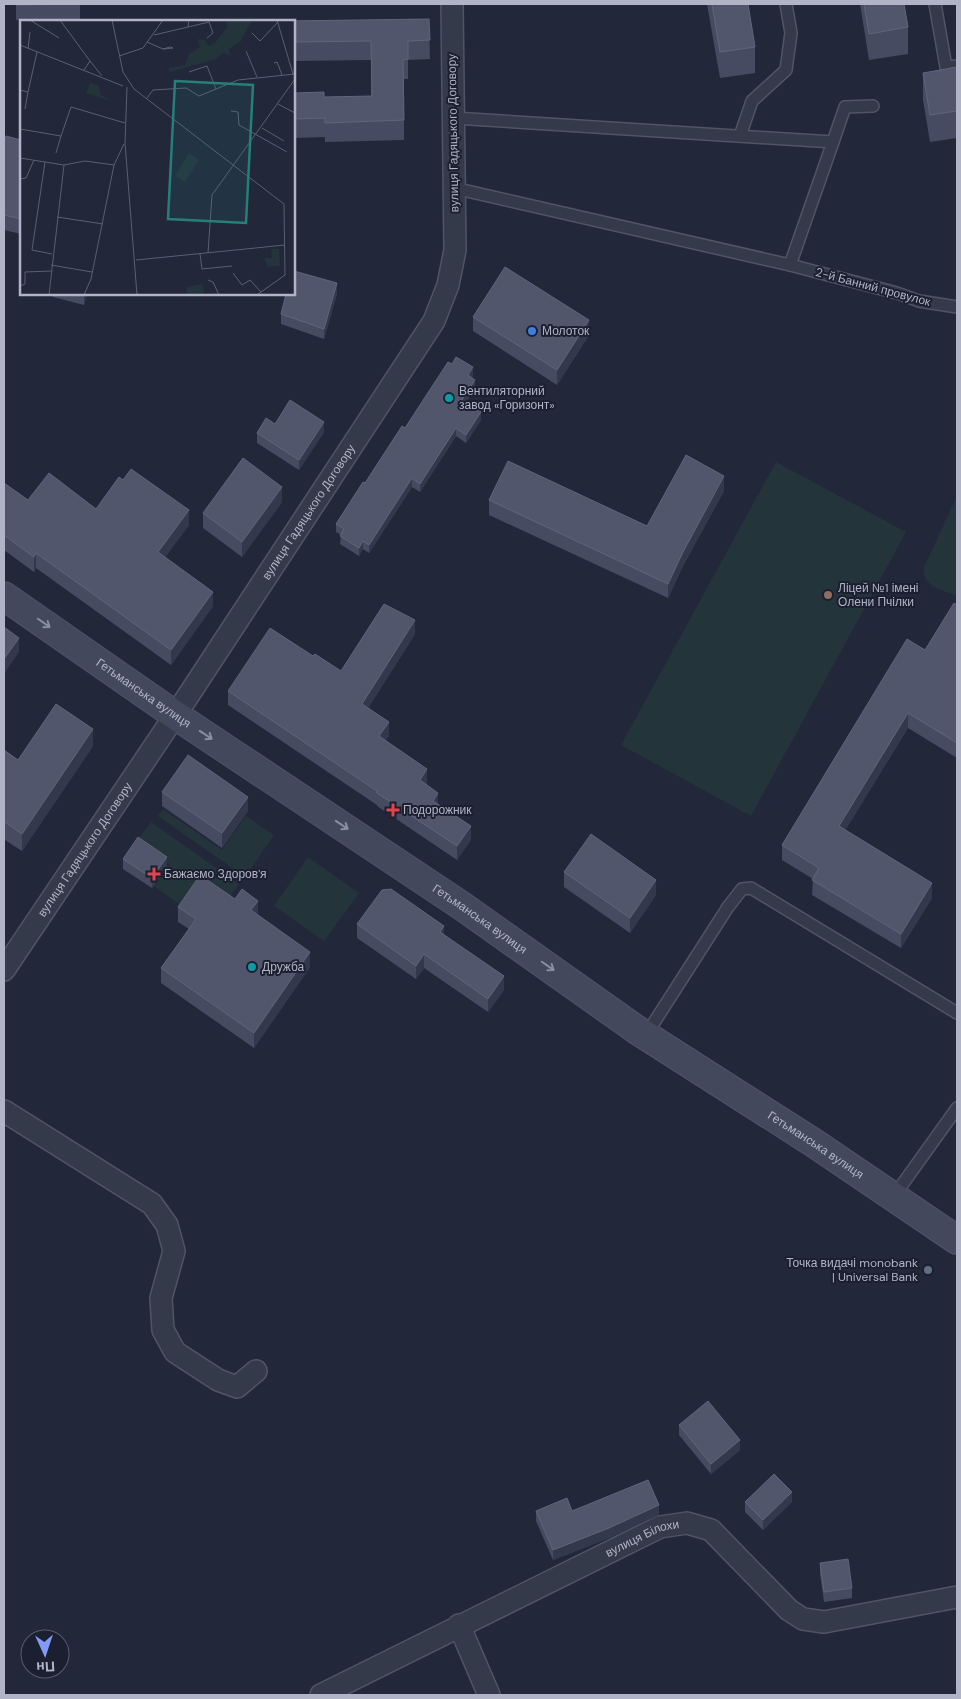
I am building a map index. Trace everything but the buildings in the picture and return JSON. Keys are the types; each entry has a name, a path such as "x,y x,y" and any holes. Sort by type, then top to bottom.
{"street":[{"name":"вулиця Гадяцького Договору","path":"4,970 175,715 434,321 448,285 455,250 452,4"},
{"name":"Гетьманська вулиця","path":"4,596 175,715 462,906 646,1035 894,1196 957,1240"},
{"path":"4,1111 152,1204 167,1225 174,1251 161,1298 163,1330 175,1352 218,1380 237,1387 256,1371"},
{"name":"вулиця Білохи","path":"321,1695 660,1527 686,1523 710,1530 789,1610 803,1619 824,1622 957,1597"},
{"path":"459,1626 489,1695"}],"lane":[{"path":"740,136 752,101 786,70 791,33 786,4"},
{"path":"935,4 946,67 957,66"},
{"path":"790,265 844,107 873,106"},
{"path":"453,118 833,142"},
{"name":"2-й Банний провулок","path":"454,188 790,265 897,293 919,301 957,307"},
{"path":"646,1035 728,907 742,889 751,888 957,1013"},
{"path":"894,1196 957,1108"}],"shaded area":[{"path":"776,462 906,532 751,816 621,745"},
{"path":"957,496 957,596 934,587 929,583 924,574 924,567"},
{"path":"163,809 222,850 246,816 274,835 245,877 158,816"},
{"path":"151,822 239,884 226,902 180,905 154,886 170,864 137,841"},
{"path":"308,857 359,893 324,941 274,906"}],"place":[{"name":"Молоток","path":"532,331"},
{"name":"Вентиляторний завод «Горизонт»","path":"449,398"},
{"name":"Ліцей №1 імені Олени Пчілки","path":"828,595"},
{"name":"Подорожник","path":"393,810"},
{"name":"Бажаємо Здоров'я","path":"154,874"},
{"name":"Дружба","path":"252,967"},
{"name":"Точка видачі monobank | Universal Bank","path":"928,1270"}]}
